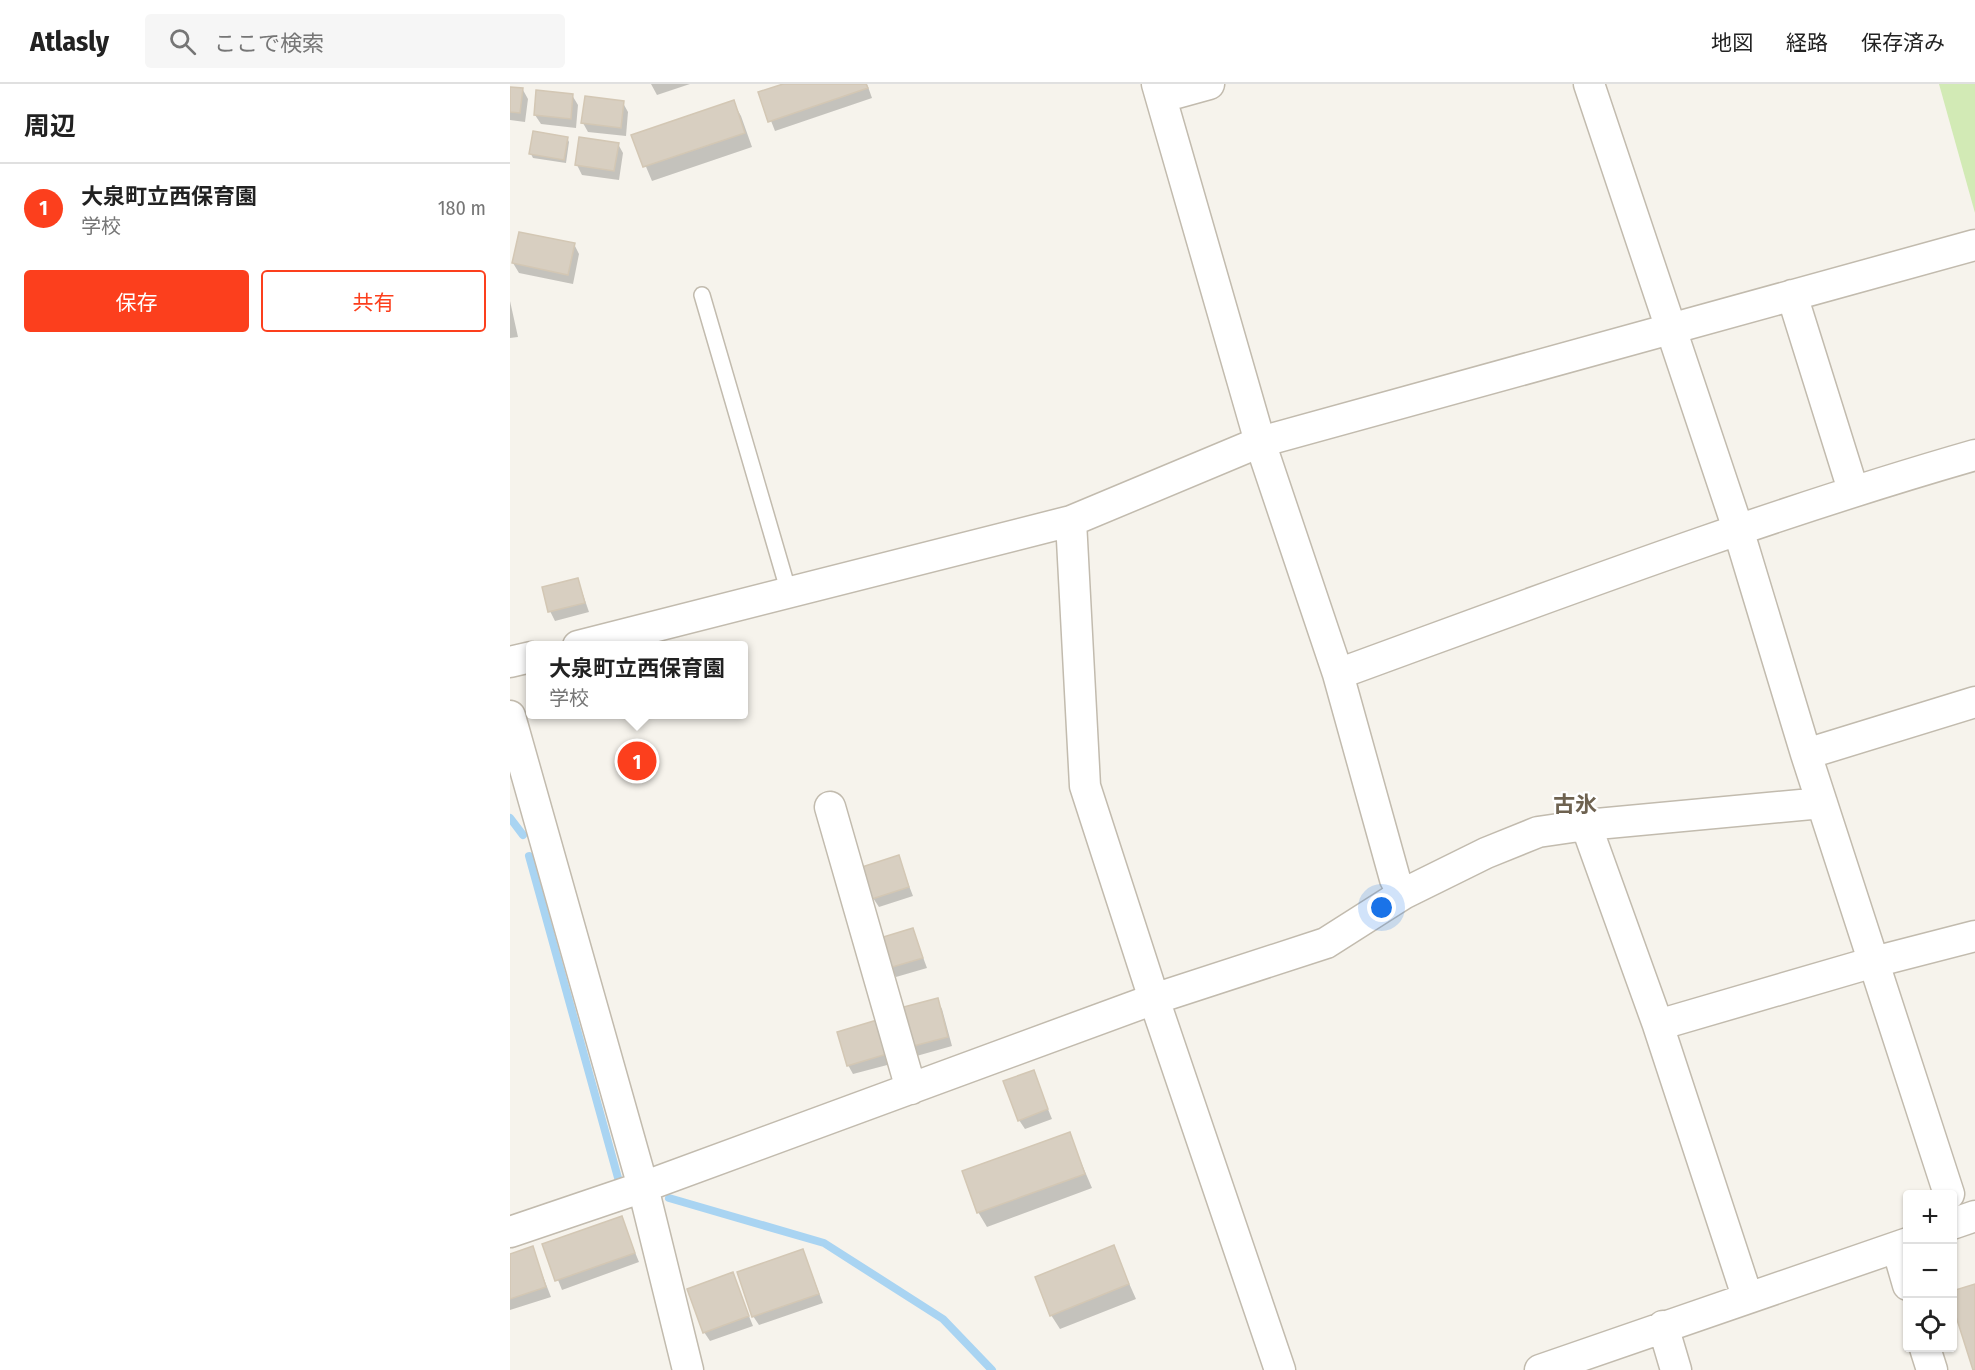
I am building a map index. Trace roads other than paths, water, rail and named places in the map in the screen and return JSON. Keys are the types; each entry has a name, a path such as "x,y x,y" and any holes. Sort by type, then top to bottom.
{"street":[{"path":"1209,84 1159,91 1260,442 1338,674 1395,879 1403,894"},
{"path":"1588,84 1738,529 1806,754 1958,1212"},
{"path":"594,641 1071,521 1260,442 1975,245"},
{"path":"1792,296 1853,490"},
{"path":"1338,674 1738,529 1853,490 1975,454"},
{"path":"1071,521 1085,786 1154,999 1280,1370"},
{"path":"510,662 526,658"},
{"path":"1806,754 1975,702"},
{"path":"510,717 519,778 643,1187 688,1370"},
{"path":"510,1232 643,1187 1154,999 1326,943 1403,894 1529,836 1586,825 1822,803"},
{"path":"830,807 911,1089"},
{"path":"1586,825 1658,1025 1747,1296"},
{"path":"1658,1025 1874,962 1975,936"},
{"path":"1540,1370 1747,1296 1902,1245"},
{"path":"1663,1326 1676,1370"},
{"path":"1927,1352 1932,1370"}],"lane":[{"path":"702,295 789,593"}],"waterway":[{"path":"510,818 523,835"},
{"path":"529,856 620,1185"},
{"path":"669,1198 824,1243 943,1319 992,1370"}],"place":[{"name":"大泉町立西保育園","path":"637,761"}],"district":[{"name":"古氷","path":"1575,804"}]}
